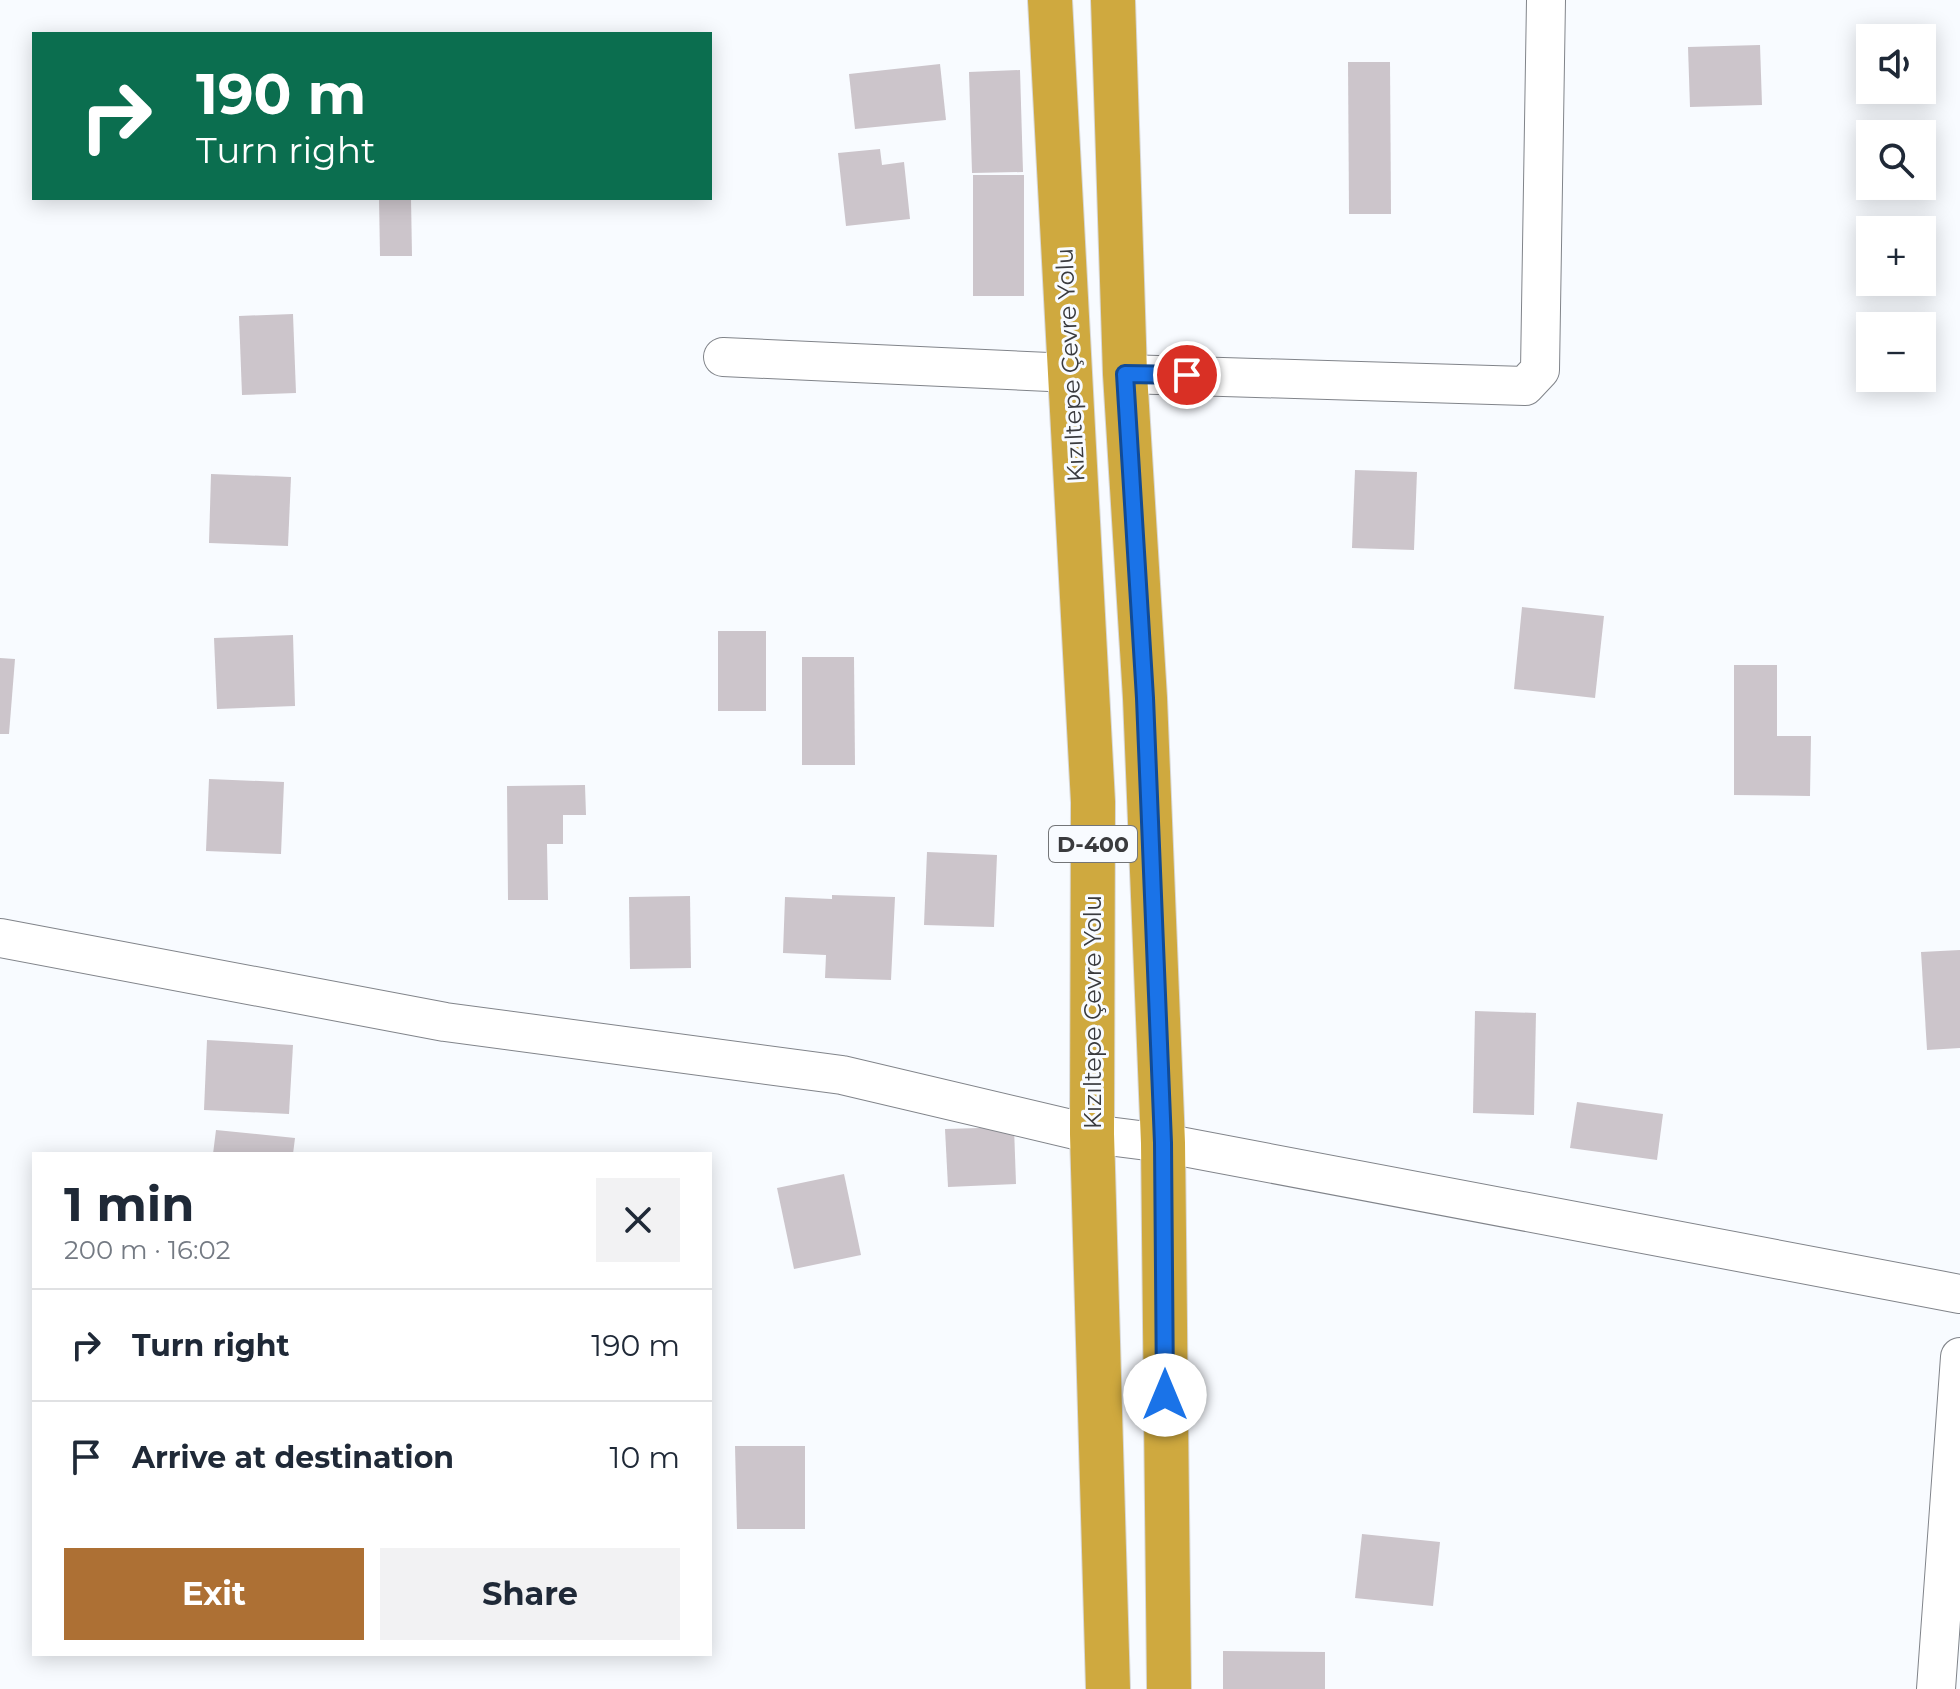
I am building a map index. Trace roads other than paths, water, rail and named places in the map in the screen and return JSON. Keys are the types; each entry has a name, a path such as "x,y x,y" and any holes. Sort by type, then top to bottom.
{"highway":[{"name":"Kızıltepe Çevre Yolu","path":"1050,0 1051,64 1071,373 1093,802 1092,1134 1108,1689"},
{"name":"D-400","path":"1113,0 1125,374 1145,698 1163,1143 1169,1689"}],"street":[{"path":"1125,374 1525,386 1540,370 1546,0"},
{"path":"723,357 1071,373"},
{"path":"0,938 445,1022 842,1075 1092,1134 1163,1143 1960,1294"},
{"path":"1936,1689 1960,1357"}]}
